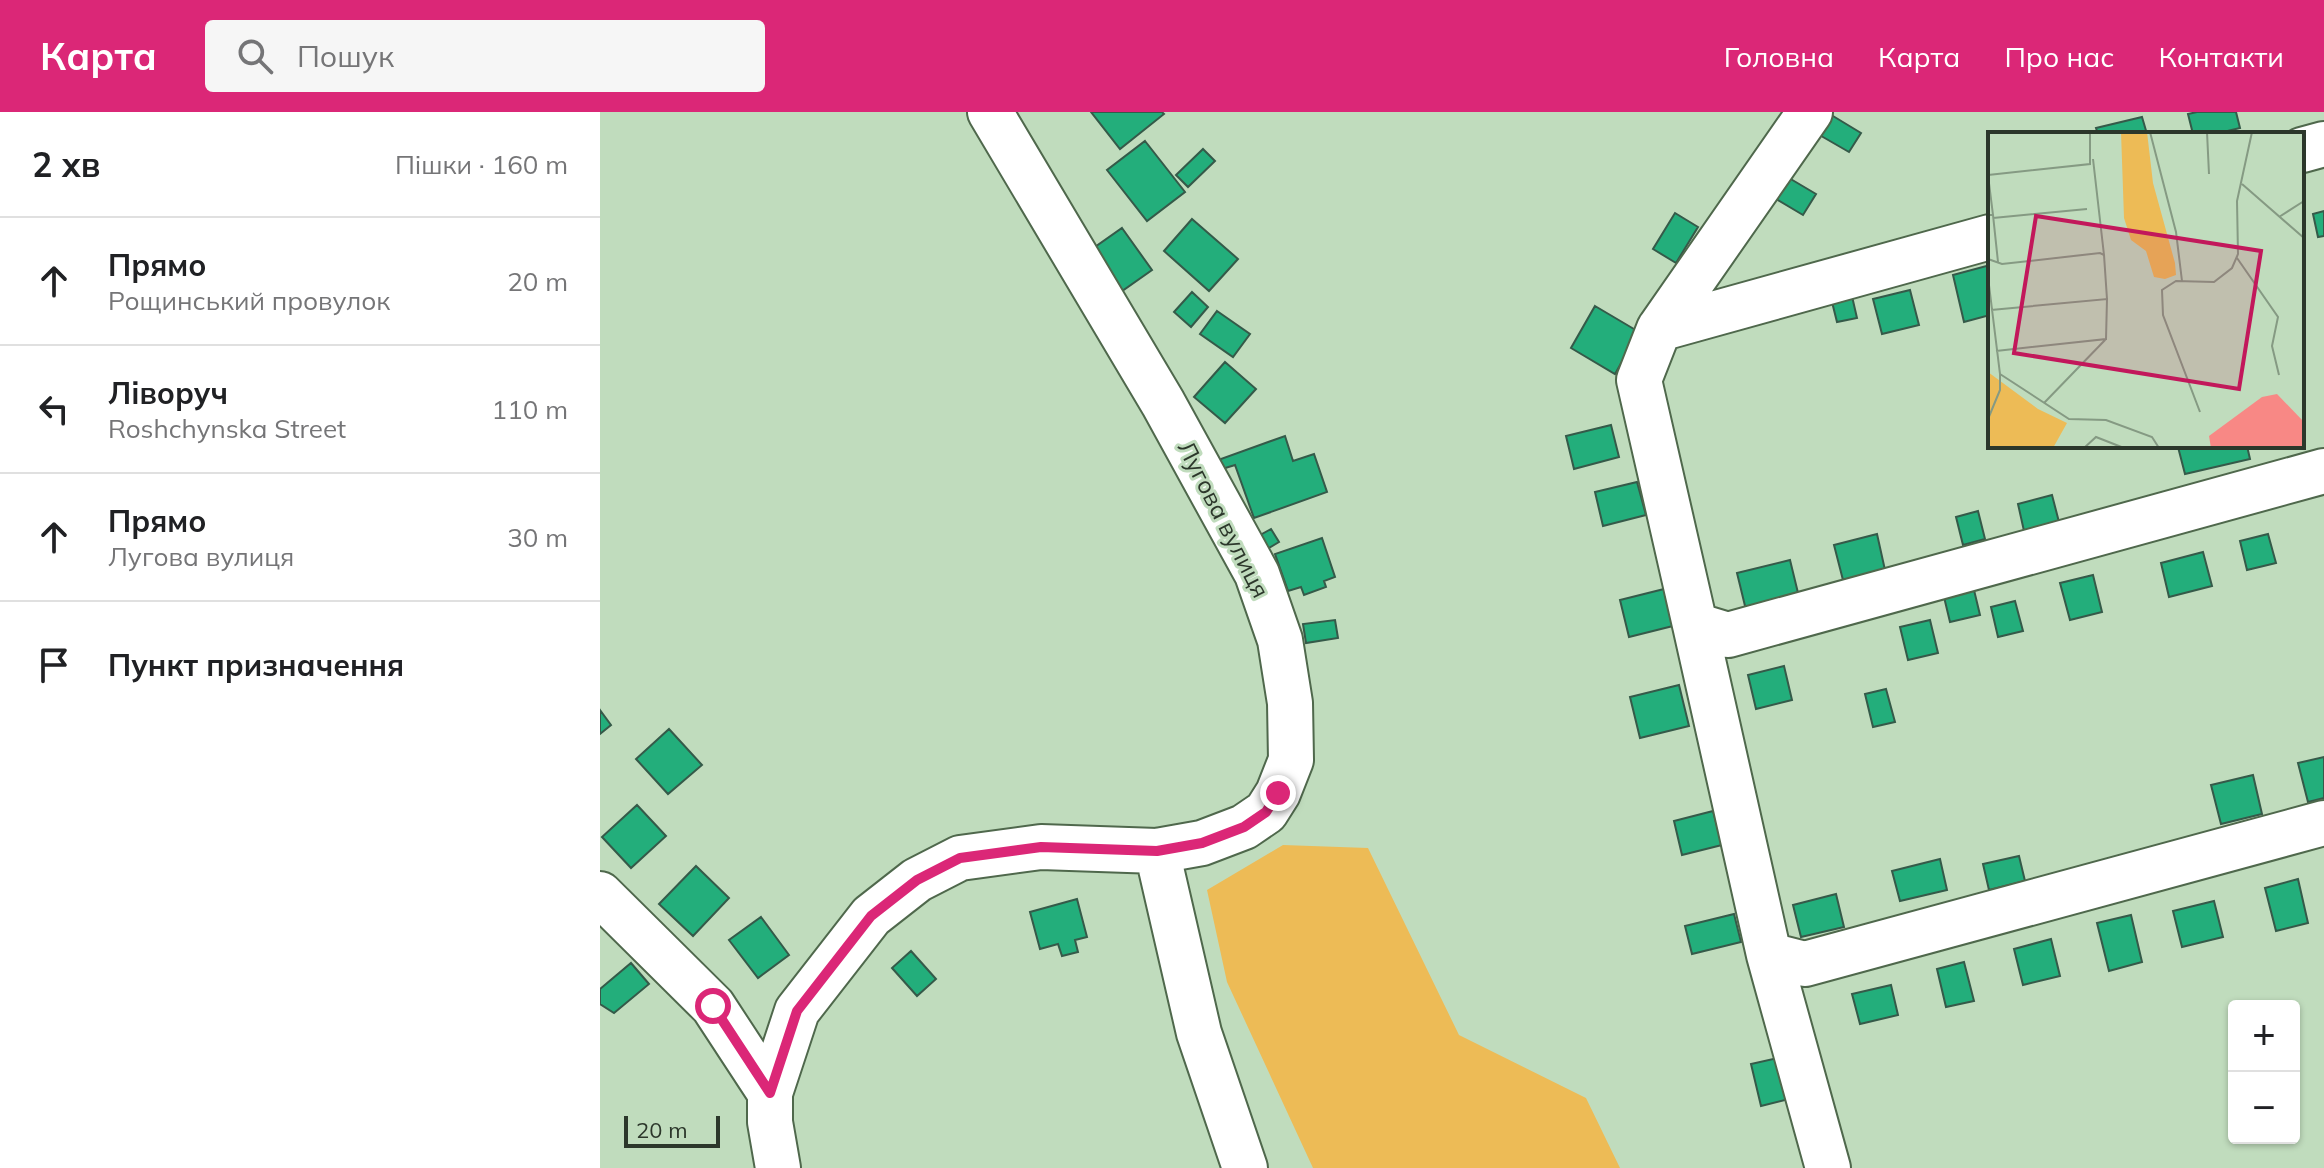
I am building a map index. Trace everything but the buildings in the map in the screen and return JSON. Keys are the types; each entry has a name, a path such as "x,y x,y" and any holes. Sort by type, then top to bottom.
{"street":[{"name":"Лугова вулиця","path":"770,1093 797,1011 871,916 917,880 960,858 1041,847 1157,851 1202,843 1244,827 1266,812 1278,793 1291,760 1290,703 1280,640 1257,574 1185,443 990,112"},
{"path":"1810,112 1659,329 1639,380 1769,955 1828,1168"},
{"path":"2304,149 2324,144"},
{"path":"1659,329 1988,238"},
{"path":"1695,625 1728,635 2324,471"},
{"path":"1769,955 1805,964 2324,823"},
{"path":"1157,851 1199,1033 1245,1168"},
{"path":"600,894 713,1006 770,1093 770,1122 778,1168"}],"shaded area":[{"path":"1283,845 1368,848 1459,1035 1586,1098 1620,1168 1313,1168 1227,982 1207,890"}],"route":[{"path":"713,1006 770,1093 797,1011 871,916 917,880 960,858 1041,847 1157,851 1202,843 1244,827 1266,812 1278,793"}]}
